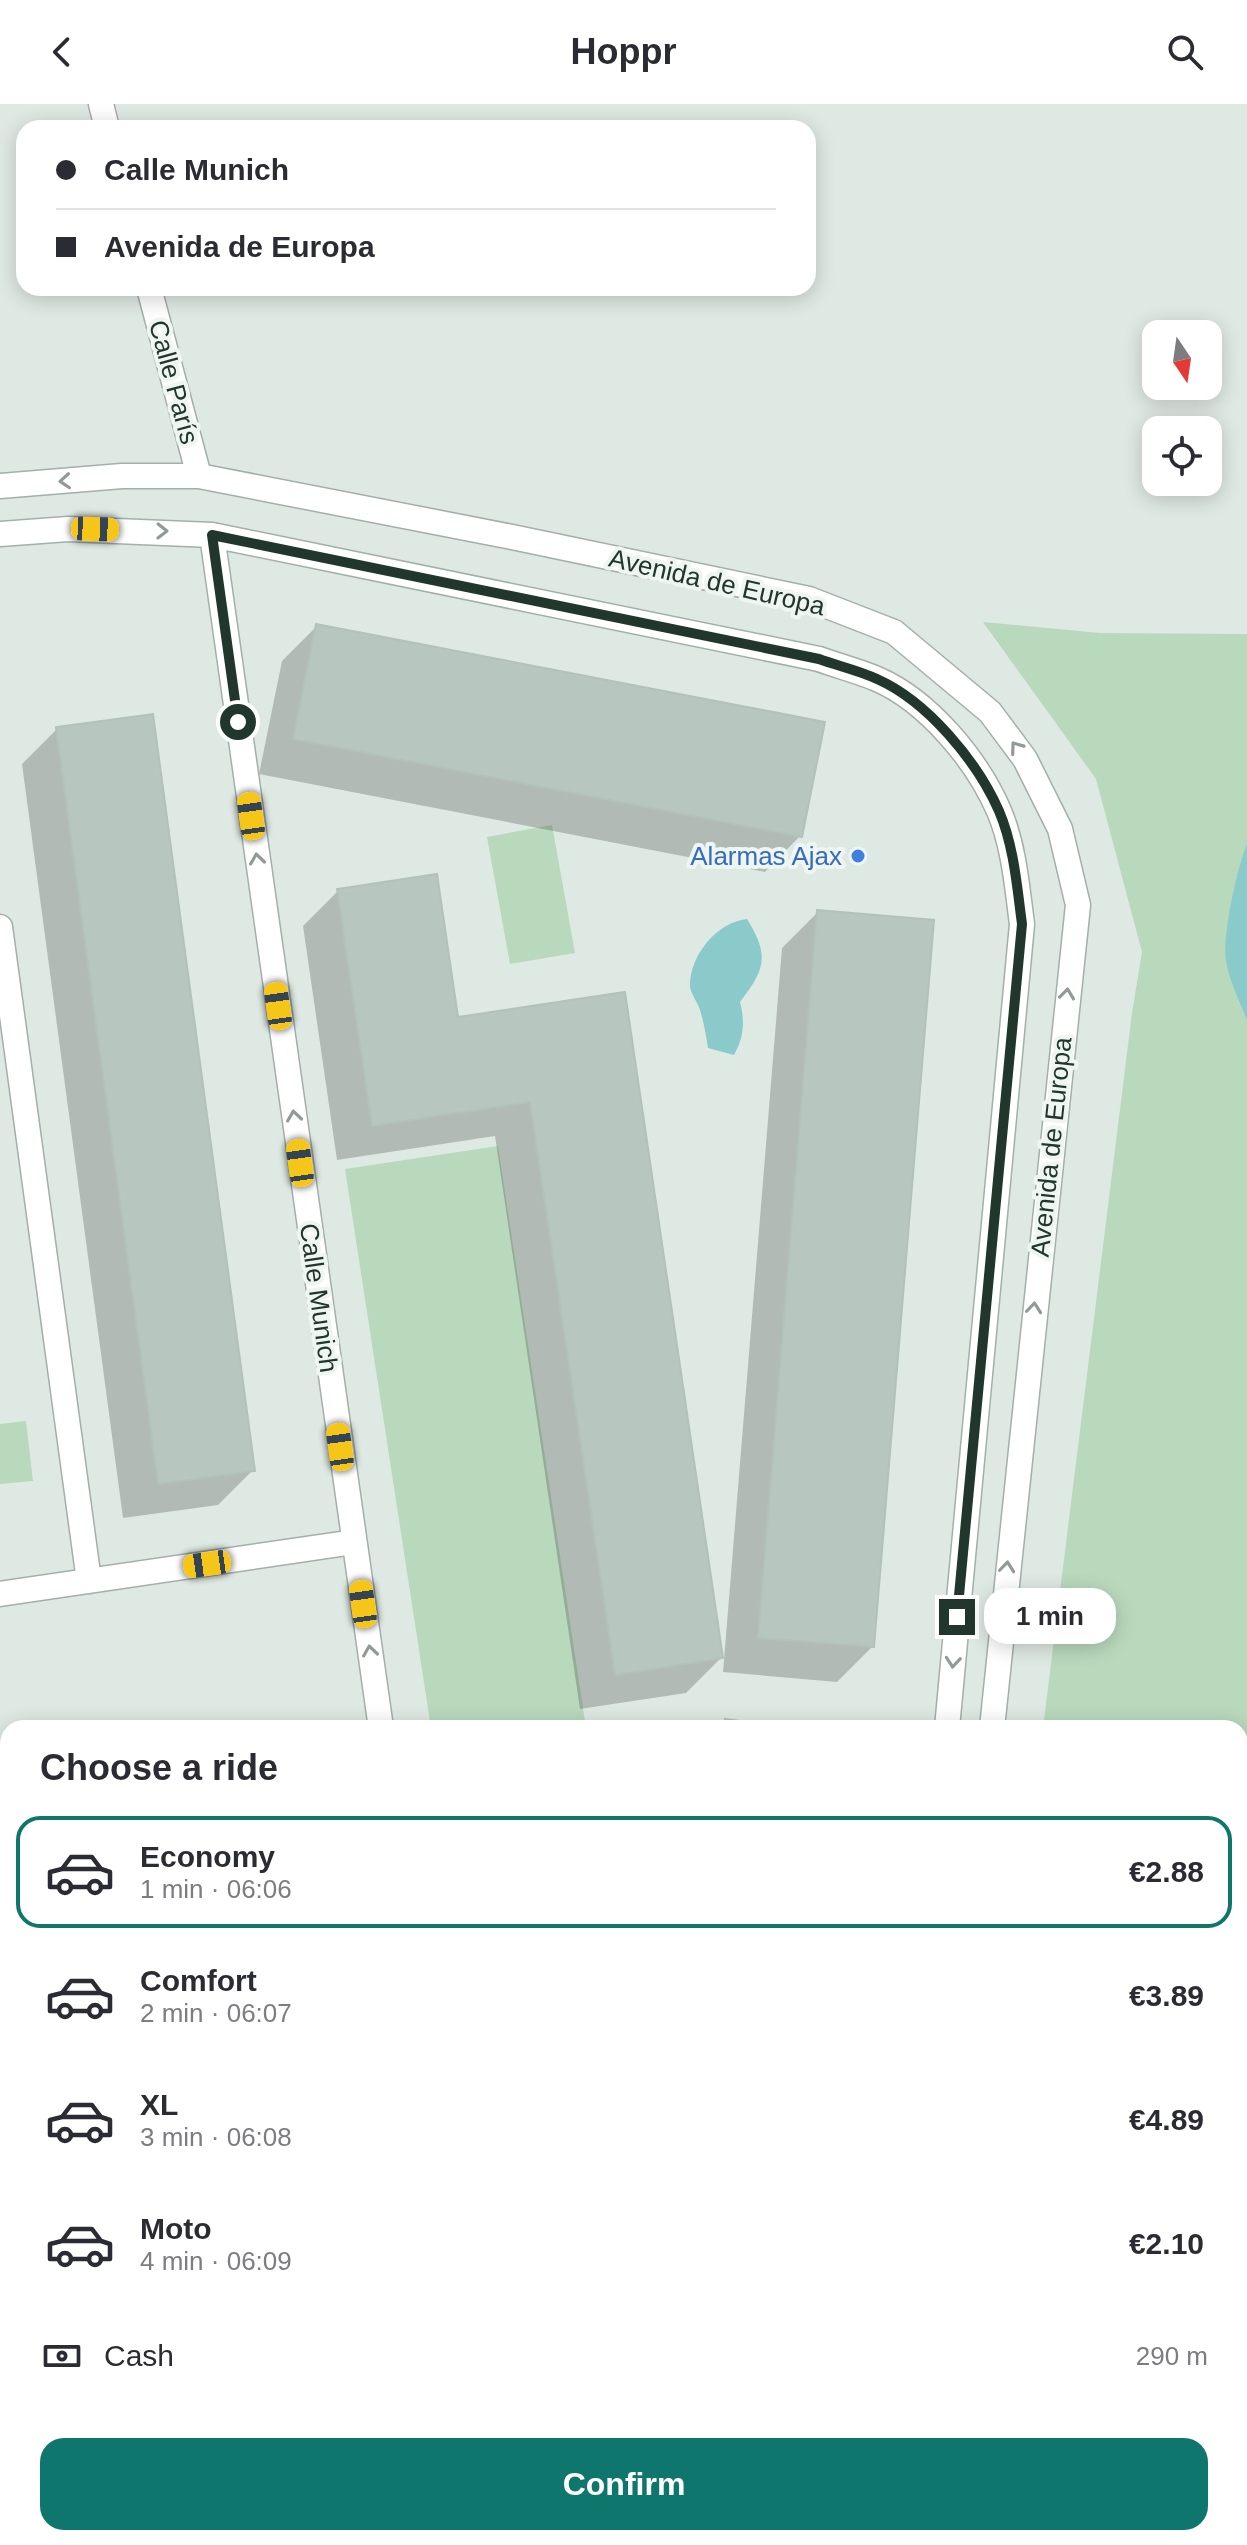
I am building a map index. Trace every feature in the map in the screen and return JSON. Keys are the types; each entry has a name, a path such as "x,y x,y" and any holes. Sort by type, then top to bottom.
{"street":[{"name":"Calle París","path":"151,296 199,476"},
{"name":"Avenida de Europa","path":"0,486 122,476 199,476 809,599 894,632 990,712 1025,759 1060,829 1078,905 993,1720"},
{"name":"Avenida de Europa","path":"0,534 68,529 212,535 819,659 877,679 912,699 942,726 970,762 999,811 1014,867 1022,924 948,1720"},
{"name":"Calle Munich","path":"212,535 380,1720"},
{"path":"0,927 89,1581"},
{"path":"0,1594 354,1542"}],"green space":[{"path":"983,622 1100,633 1247,634 1247,1720 1044,1720 1142,952 1096,779"},
{"path":"552,825 575,953 510,964 487,837"},
{"path":"498,1146 585,1720 430,1720 345,1169"},
{"path":"26,1421 33,1481 0,1484 0,1424"}],"water":[{"path":"1247,844 1247,1020 1230,976 1225,950 1231,902"},
{"path":"747,919 759,943 762,962 755,980 740,1002 743,1029 734,1055 708,1048 700,1010 690,987 691,975 707,942 725,927"}],"building":[{"path":"316,624 825,722 802,837 293,739"},
{"path":"153,714 255,1471 158,1484 56,727"},
{"path":"437,874 458,1017 625,992 723,1658 615,1675 530,1102 372,1126 337,889"},
{"path":"817,910 934,920 874,1647 758,1638"}],"place":[{"name":"Alarmas Ajax","path":"858,856"}],"route":[{"path":"238,722 212,535 819,659 877,679 912,699 942,726 970,762 999,811 1014,867 1022,924 957,1617"}]}
